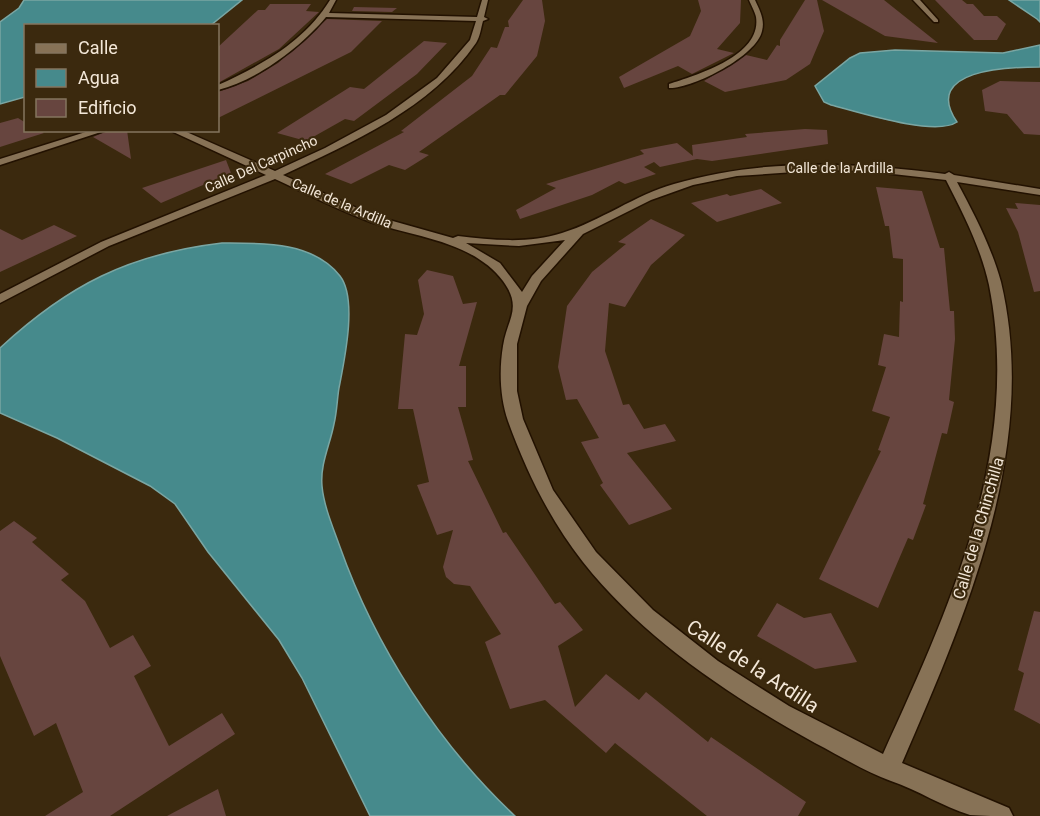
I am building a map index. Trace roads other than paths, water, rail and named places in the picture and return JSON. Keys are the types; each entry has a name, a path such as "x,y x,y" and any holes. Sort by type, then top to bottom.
{"street":[{"path":"219,87 286,50 326,15 333,0"},
{"path":"326,15 485,19 485,0"},
{"path":"672,86 722,66 751,46 761,26 759,10 752,0"},
{"path":"916,0 936,21"},
{"name":"Calle Del Carpincho","path":"0,299 104,245 276,176 340,145 415,99 451,69 477,35 485,19"},
{"path":"0,162 97,132"},
{"name":"Calle de la Ardilla","path":"177,132 371,218 443,238 471,250 496,266 511,283 521,305"},
{"name":"Calle de la Ardilla","path":"443,238 477,242 534,241 578,232 658,192 729,174 764,169 832,165 906,169 1040,192"},
{"name":"Calle de la Chinchilla","path":"888,769 929,677 968,573 1000,452 1006,358 1001,316 985,250 949,175"},
{"name":"Calle de la Ardilla","path":"578,232 536,279 521,305 510,344 509,377 515,418 532,466 556,513 613,581 669,636 722,676 785,717 888,769 1001,816"}],"water":[{"path":"24,0 242,0 212,24 24,24 24,97 0,104 0,22 19,8"},
{"path":"1009,0 1040,0 1040,22 1037,19"},
{"path":"1040,45 1040,67 991,70 959,81 950,91 949,104 957,122 946,126 932,127 896,122 831,105 824,102 815,86 850,58 860,53 895,50 1003,53"},
{"path":"222,243 269,244 301,250 316,256 340,276 345,286 349,315 335,420 322,478 323,494 329,517 354,584 390,657 412,692 460,758 515,816 370,816 302,678 279,640 208,552 175,504 150,486 57,438 0,413 0,348 25,326 76,290 129,264 189,248"}]}
